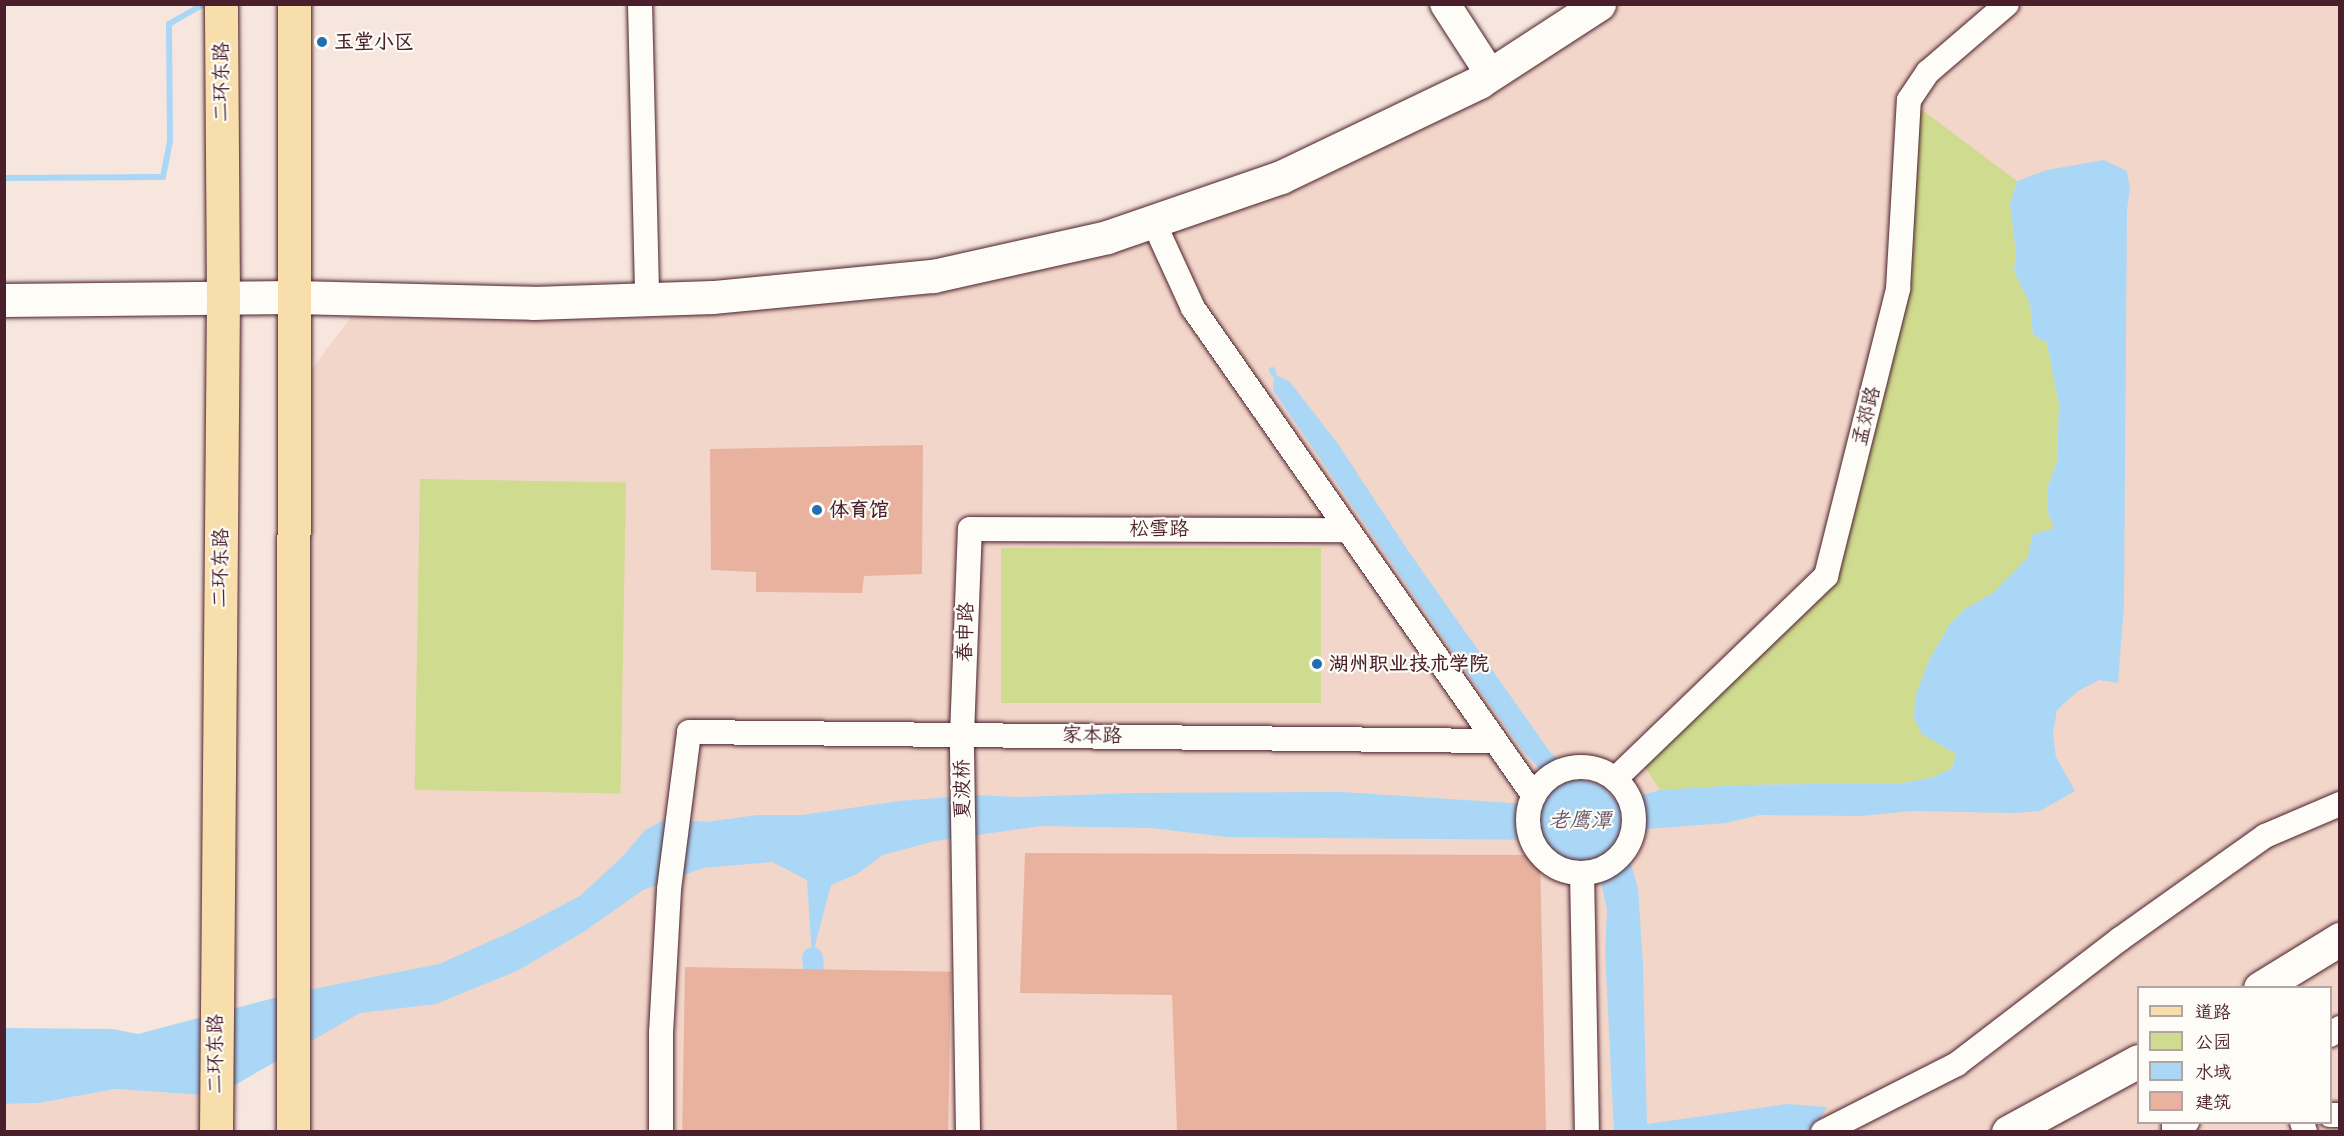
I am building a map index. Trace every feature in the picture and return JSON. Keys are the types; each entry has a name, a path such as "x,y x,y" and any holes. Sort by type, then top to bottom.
{"main road":[{"name":"二环东路","path":"216,1131 223,298 221,4"},
{"path":"293,1131 294,4"},
{"path":"4,300 294,297 533,303 713,297 933,276 1107,237 1281,177 1491,75 1599,4"},
{"path":"2262,986 2340,939"},
{"path":"2008,1131 2137,1062"}],"street":[{"path":"640,4 647,299"},
{"path":"1445,4 1491,75"},
{"name":"孟郊路","path":"1622,787 1826,576 1898,289 1909,100 1928,72 2007,4"},
{"path":"1153,221 1193,308 1495,741 1536,794"},
{"name":"松雪路","path":"970,529 1348,530"},
{"name":"春申路","path":"962,735 970,529"},
{"name":"家本路","path":"661,1131 661,1033 669,889 689,732 1495,741"},
{"name":"夏波桥","path":"962,735 968,1131"},
{"path":"1572,768 1594,768 1622,787 1635,817 1629,843 1588,873 1564,871 1548,862 1535,846 1529,831 1536,794 1572,768"},
{"path":"1823,1131 1957,1064 2120,939 2265,836 2340,804"},
{"path":"1587,1131 1588,873"}],"shaded area":[{"name":"湖州职业技术学院","path":"1599,5 2339,5 2339,937 2259,986 2137,986 2137,1124 2332,1124 2332,986 2262,986 2339,939 2339,1131 293,1132 294,392 364,300 933,276 1281,177"},
{"path":"115,1089 216,1096 216,1131 5,1131 4,1104 39,1103"}],"green space":[{"path":"1909,100 2017,181 2010,204 2016,253 2014,271 2030,304 2033,335 2047,342 2059,404 2057,462 2048,486 2047,510 2054,528 2032,535 2028,557 1993,593 1965,609 1950,624 1928,662 1915,698 1922,734 1956,754 1952,768 1931,778 1902,783 1741,785 1660,790 1639,758 1826,576 1881,361"},
{"path":"420,479 626,483 621,794 415,790"},
{"path":"1001,548 1321,548 1321,703 1001,703"}],"water":[{"name":"老鹰潭","path":"2104,160 2127,171 2130,189 2127,210 2124,605 2118,683 2099,680 2078,691 2057,710 2053,734 2056,757 2075,791 2040,811 2012,813 1912,811 1861,816 1760,815 1726,823 1620,831 1616,840 1630,861 1638,888 1643,964 1647,1124 1787,1104 1827,1107 1813,1131 1614,1131 1605,951 1607,910 1596,859 1576,862 1556,855 1542,840 1226,837 1151,828 1041,826 935,841 883,855 857,874 831,885 812,957 807,880 772,862 703,868 643,890 585,931 519,970 436,1004 360,1013 216,1096 115,1089 39,1103 5,1104 4,1028 113,1029 138,1034 293,993 439,964 513,931 580,896 623,856 645,830 666,819 706,822 757,815 802,815 899,801 975,795 1020,797 1132,793 1342,792 1541,805 1550,791 1543,772 1523,751 1470,677 1273,390 1274,374 1290,382 1338,444 1409,552 1550,752 1583,780 1603,786 1617,802 1660,790 1741,785 1902,783 1931,778 1952,768 1956,754 1922,734 1914,719 1915,698 1928,662 1950,624 1965,609 1993,593 2028,557 2032,535 2054,528 2047,510 2048,486 2057,462 2059,404 2047,343 2033,335 2030,304 2014,271 2016,253 2010,204 2017,181 2047,170"}],"building":[{"name":"体育馆","path":"923,445 922,574 864,576 862,593 756,592 756,572 711,570 710,449"},
{"path":"1025,853 1540,855 1546,1131 1177,1131 1172,995 1020,993"},
{"path":"685,967 951,972 948,1132 682,1131"}],"waterway":[{"path":"4,178 163,177 170,140 169,24 203,4"},
{"path":"1272,370 1274,374"},
{"path":"812,957 813,965"}],"place":[{"name":"玉堂小区","path":"322,42"},
{"name":"体育馆","path":"817,510"},
{"name":"湖州职业技术学院","path":"1317,664"}]}
